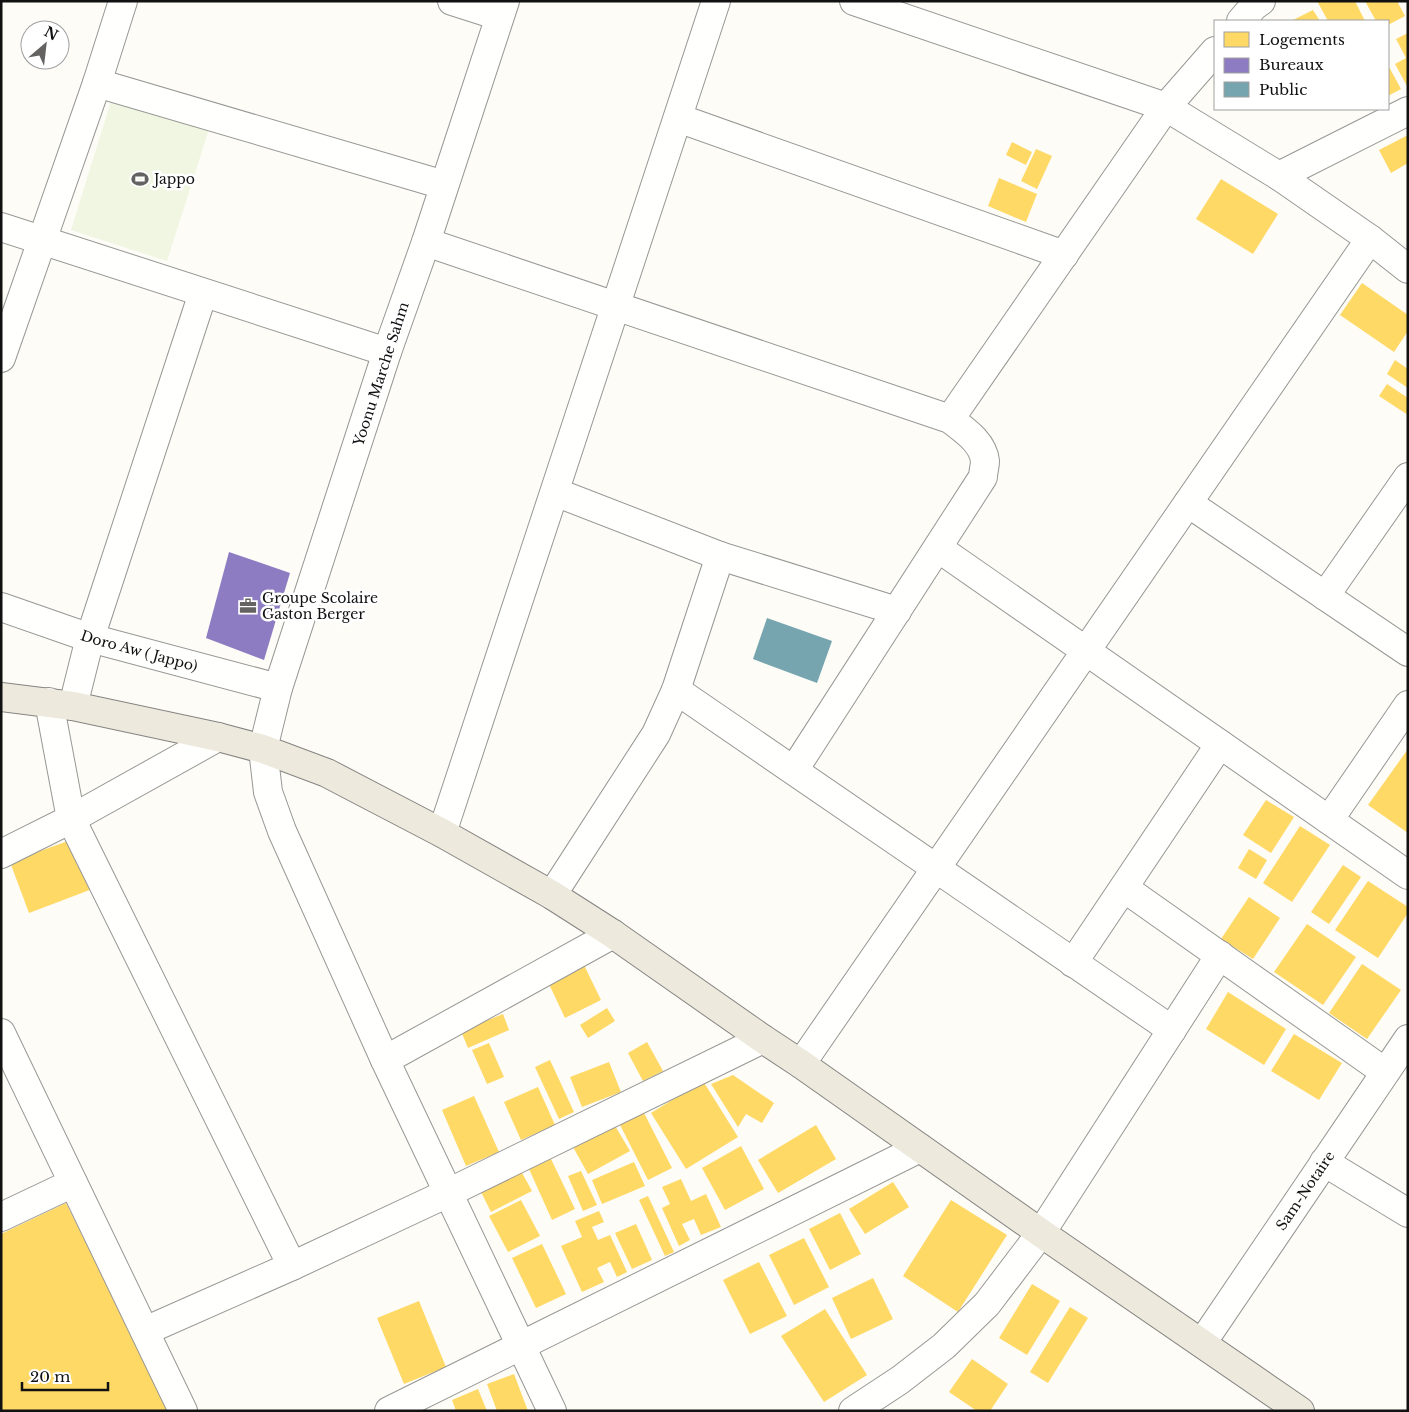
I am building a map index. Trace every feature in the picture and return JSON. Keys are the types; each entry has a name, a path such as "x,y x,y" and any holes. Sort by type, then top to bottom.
{"main road":[{"path":"1,697 61,704 218,737 263,749 327,773 442,833 552,896 613,934 763,1040 801,1064 1041,1233 1300,1411"}],"street":[{"path":"1,358 97,83 123,1"},
{"path":"452,1 502,9"},
{"path":"442,833 556,492 716,1"},
{"path":"854,1 1166,107 1279,176 1370,239 1408,269"},
{"name":"Yoonu Marche Sahm","path":"263,749 278,688 387,352 426,242 502,9"},
{"path":"950,419 1166,107 1214,52"},
{"path":"97,83 444,185"},
{"path":"1279,176 1408,111"},
{"path":"678,118 1064,255"},
{"path":"1,227 387,352"},
{"path":"801,1064 1370,239"},
{"path":"426,242 950,419 975,440 982,451 985,462 983,477 794,770"},
{"path":"203,293 90,638 61,704 72,818 292,1266"},
{"path":"1325,596 1404,490"},
{"path":"556,492 720,556 897,612"},
{"path":"1188,503 1408,652"},
{"path":"938,548 1408,875"},
{"path":"552,896 656,734 676,690 720,556"},
{"name":"Doro Aw ( Jappo)","path":"1,607 90,638 278,688"},
{"path":"676,690 1172,1030"},
{"path":"1329,820 1408,705"},
{"path":"1,854 72,818 218,737"},
{"path":"1074,963 1220,744"},
{"path":"263,749 268,792 282,831 386,1060 552,1411"},
{"path":"1124,888 1385,1072"},
{"path":"386,1060 613,934"},
{"path":"853,1411 900,1380 944,1346 986,1304 1041,1233 1220,955"},
{"path":"2,1037 183,1411"},
{"name":"Sam-Notaire","path":"1202,1343 1408,1039"},
{"path":"145,1331 292,1266 448,1193 763,1040"},
{"path":"389,1411 920,1148"},
{"path":"1324,1162 1408,1213"},
{"path":"1,1217 73,1183"}],"green space":[{"name":"Jappo","path":"112,98 209,129 167,261 71,230"}],"building: Logements":[{"path":"1317,1 1355,1 1364,20 1327,20"},
{"path":"1365,1 1397,1 1405,16 1389,24 1389,20 1375,20"},
{"path":"1313,10 1319,20 1293,20"},
{"path":"1408,33 1408,88 1395,64 1406,58 1396,39"},
{"path":"1389,67 1401,89 1389,95"},
{"path":"1408,135 1408,163 1391,173 1379,150"},
{"path":"1012,142 1032,152 1026,165 1006,155"},
{"path":"1036,149 1052,156 1037,189 1021,181"},
{"path":"999,178 1037,194 1026,222 988,206"},
{"path":"1221,179 1278,214 1253,254 1196,219"},
{"path":"1362,283 1408,315 1408,331 1394,352 1340,315"},
{"path":"1395,360 1408,369 1408,388 1387,374"},
{"path":"1387,384 1408,398 1408,415 1379,396"},
{"path":"1408,749 1408,833 1368,805"},
{"path":"1266,800 1294,817 1271,853 1243,835"},
{"path":"1300,826 1330,845 1292,902 1263,883"},
{"path":"76,838 95,888 29,913 10,862"},
{"path":"1249,849 1267,860 1256,879 1238,868"},
{"path":"1343,865 1361,877 1329,924 1311,912"},
{"path":"1368,881 1408,907 1408,913 1378,958 1335,930"},
{"path":"1249,897 1280,918 1253,959 1221,939"},
{"path":"1307,924 1356,957 1323,1005 1274,972"},
{"path":"1362,964 1401,990 1367,1039 1329,1013"},
{"path":"584,965 601,1000 565,1018 548,982"},
{"path":"1228,992 1286,1029 1264,1065 1206,1029"},
{"path":"607,1008 615,1021 588,1038 580,1025"},
{"path":"503,1014 509,1030 468,1048 461,1031"},
{"path":"1294,1034 1342,1063 1319,1100 1271,1071"},
{"path":"647,1042 663,1071 643,1081 628,1053"},
{"path":"489,1043 504,1077 487,1084 472,1050"},
{"path":"550,1060 574,1112 559,1119 535,1067"},
{"path":"609,1062 621,1092 582,1107 570,1077"},
{"path":"733,1075 774,1103 762,1123 746,1114 738,1127 711,1084"},
{"path":"703,1081 738,1137 686,1169 651,1113"},
{"path":"538,1087 555,1125 521,1140 504,1102"},
{"path":"474,1096 499,1152 466,1166 442,1110"},
{"path":"642,1109 672,1168 648,1180 618,1121"},
{"path":"614,1124 630,1151 588,1174 573,1147"},
{"path":"816,1125 836,1159 778,1193 758,1160"},
{"path":"741,1146 764,1189 725,1210 702,1168"},
{"path":"551,1159 575,1209 552,1220 529,1169"},
{"path":"634,1162 645,1186 602,1204 592,1180"},
{"path":"521,1171 532,1191 491,1212 481,1192"},
{"path":"581,1171 597,1205 583,1211 568,1176"},
{"path":"681,1179 691,1201 706,1194 721,1227 701,1235 694,1219 682,1224 690,1240 679,1246 662,1208 670,1204 662,1187"},
{"path":"893,1182 909,1207 865,1234 849,1209"},
{"path":"648,1196 674,1252 665,1256 639,1200"},
{"path":"521,1200 540,1236 508,1252 489,1216"},
{"path":"951,1200 1007,1235 958,1312 903,1276"},
{"path":"66,1203 170,1411 1,1411 1,1234"},
{"path":"599,1211 604,1222 592,1227 598,1240 610,1235 627,1272 617,1277 610,1262 597,1268 604,1282 582,1292 561,1246 582,1237 575,1221"},
{"path":"840,1213 861,1254 830,1270 809,1229"},
{"path":"636,1224 652,1260 632,1269 615,1233"},
{"path":"804,1238 829,1287 794,1305 769,1255"},
{"path":"542,1244 566,1294 536,1308 512,1258"},
{"path":"759,1262 787,1316 750,1334 723,1280"},
{"path":"873,1278 893,1319 851,1339 832,1298"},
{"path":"1032,1284 1060,1301 1027,1355 999,1338"},
{"path":"419,1301 446,1367 404,1384 377,1318"},
{"path":"1070,1307 1088,1318 1048,1383 1030,1372"},
{"path":"825,1309 867,1375 824,1402 781,1336"},
{"path":"972,1359 1008,1384 990,1411 977,1411 949,1392"},
{"path":"514,1374 528,1411 497,1411 487,1384"},
{"path":"478,1389 487,1411 456,1411 452,1400"}],"building: Bureaux":[{"name":"Groupe Scolaire Gaston Berger","path":"229,552 290,573 264,660 206,638"}],"building: Public":[{"path":"767,618 832,641 817,683 753,659"}],"place":[{"name":"Jappo","path":"140,179"},
{"name":"Groupe Scolaire Gaston Berger","path":"248,606"}]}
